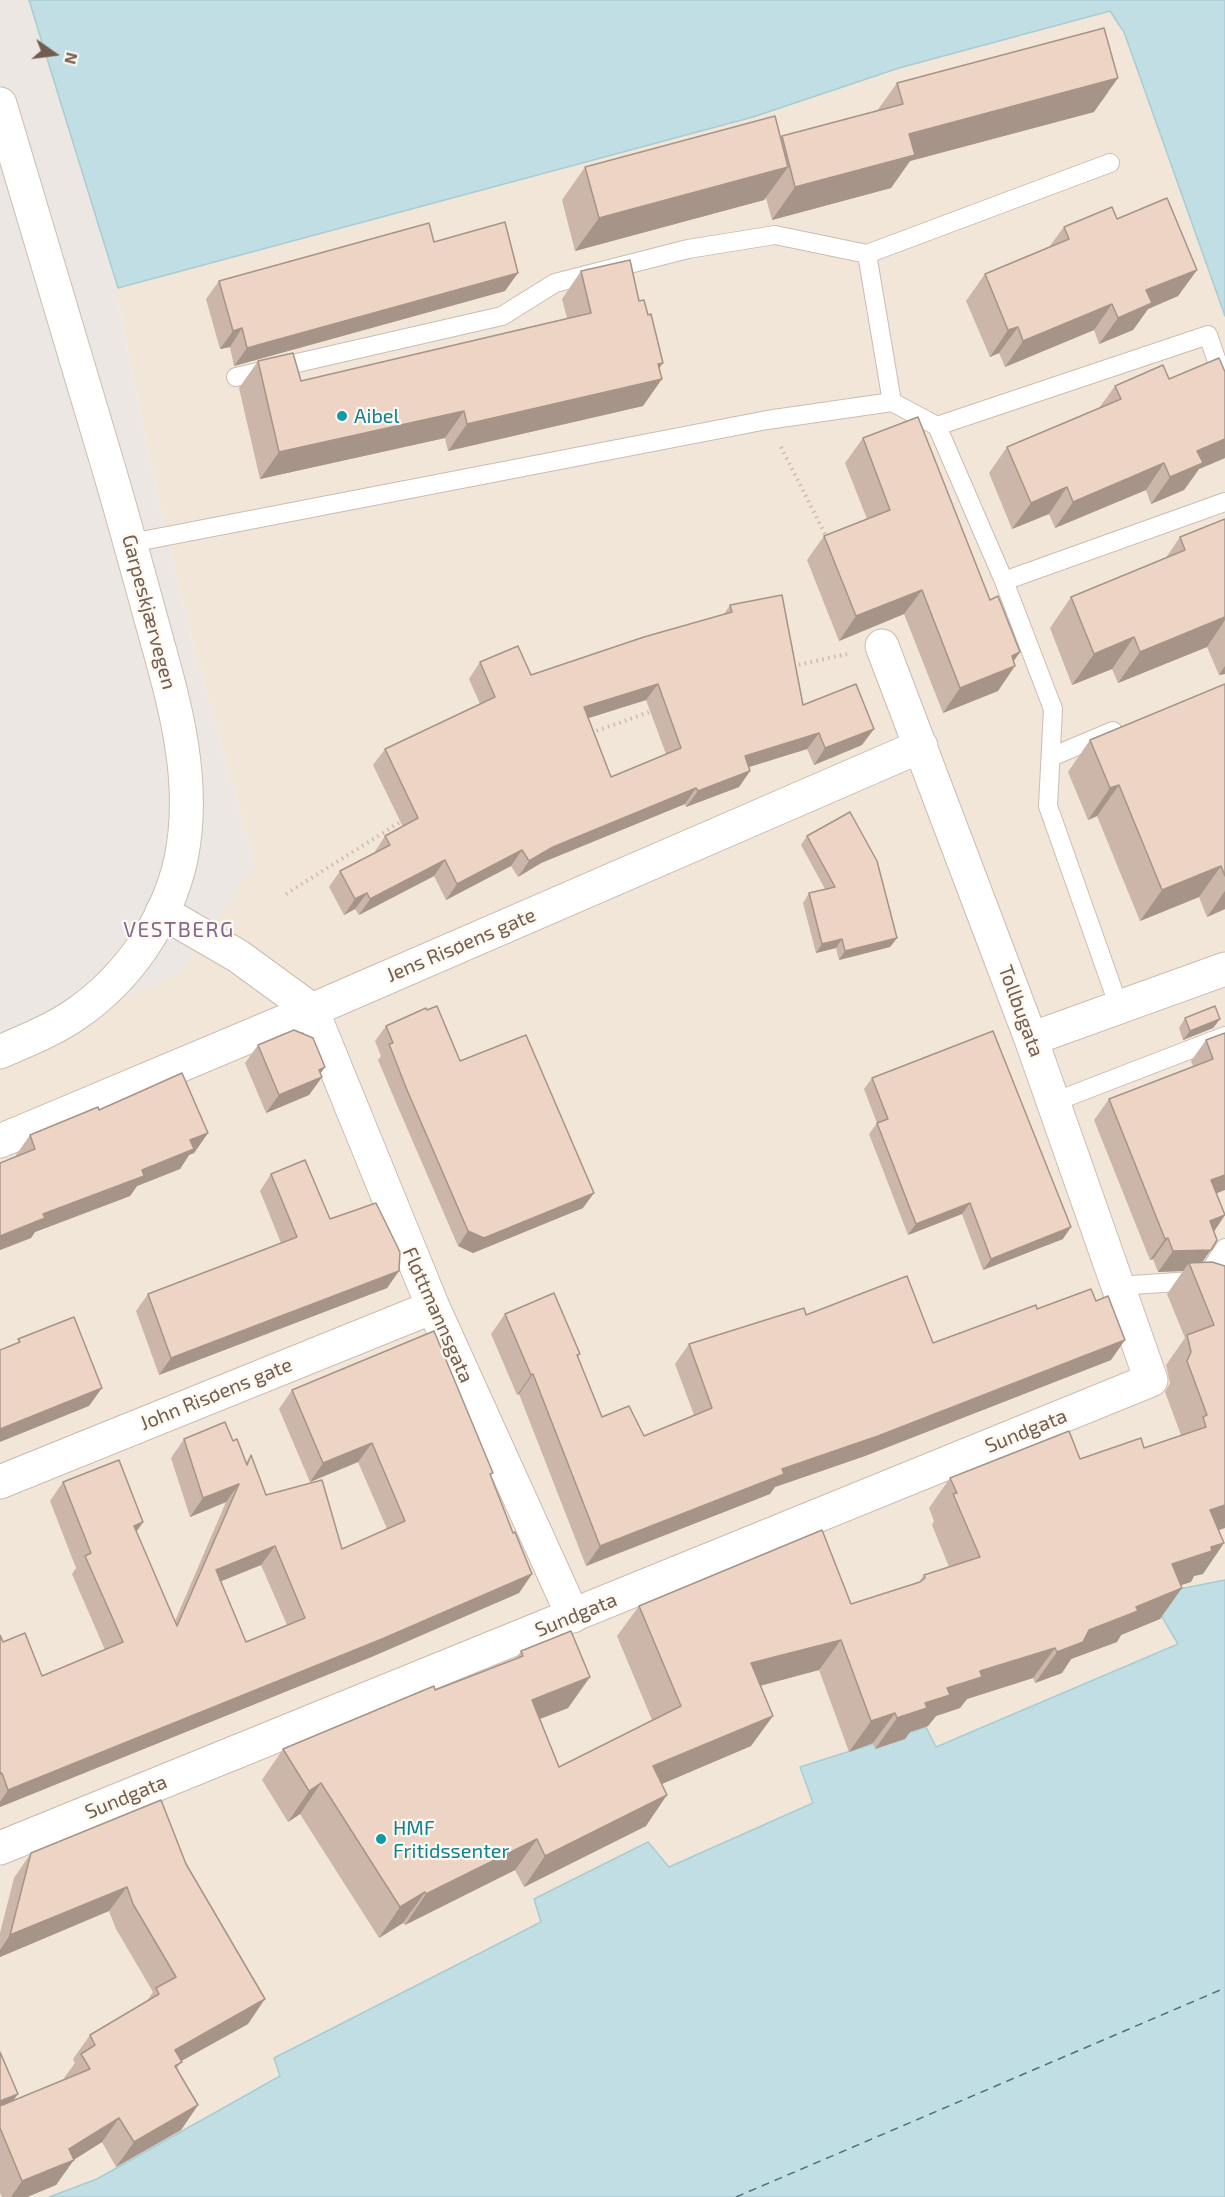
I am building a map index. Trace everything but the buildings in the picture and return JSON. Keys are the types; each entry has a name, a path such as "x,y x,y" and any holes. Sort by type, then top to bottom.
{"street":[{"name":"Garpeskjærvegen","path":"0,104 131,543 173,699 186,769 187,819 180,862 162,912 138,956 108,989 74,1015 0,1052"},
{"name":"Tollbugata","path":"882,646 1031,1038 1151,1380"},
{"name":"Jens Risøens gate","path":"0,1141 312,1010 921,746"},
{"path":"162,912 238,956 312,1010"},
{"path":"1031,1038 1225,969"},
{"name":"Fløttmannsgata","path":"312,1010 433,1307 573,1616"},
{"name":"John Risøens gate","path":"0,1482 433,1307"},
{"name":"Sundgata","path":"0,1848 1151,1380"}],"lane":[{"path":"236,377 502,316 555,283 688,249 775,235 867,254 1110,163"},
{"path":"867,254 892,402"},
{"path":"937,426 1208,335 1225,385"},
{"path":"131,543 767,420 892,402 937,426 1004,580 1053,709 1048,806 1119,1007"},
{"path":"1004,580 1225,502"},
{"path":"1051,757 1127,725"},
{"path":"1054,1102 1225,1036"},
{"path":"1202,1284 1225,1248"},
{"path":"1117,1286 1192,1281 1225,1293"}],"path":[{"path":"767,420 829,543"},
{"path":"781,669 882,646"},
{"path":"583,736 660,708"},
{"path":"286,894 409,817"}],"shaded area":[{"path":"0,0 29,0 109,258 160,509 192,640 255,865 178,975 0,1054"},
{"path":"1110,11 1124,32 1225,316 1225,1580 1150,1595 1179,1643 936,1747 801,1767 813,1803 669,1867 647,1842 534,1899 542,1921 274,2058 280,2076 97,2179 49,2197 0,2197 0,1054 255,865 192,640 160,509 109,258 119,288 753,117 899,68"}],"water":[{"path":"29,0 1225,0 1225,316 1124,32 1110,11 899,68 753,117 118,288"},
{"path":"1225,1580 1225,2197 49,2197 97,2179 280,2076 274,2058 541,1922 534,1899 648,1842 669,1867 813,1803 800,1767 926,1727 936,1747 1178,1644 1149,1595"}],"ferry route":[{"path":"736,2197 1225,1988"}],"place":[{"name":"Aibel","path":"342,416"},
{"name":"HMF Fritidssenter","path":"381,1839"}],"district":[{"name":"VESTBERG","path":"179,930"}]}
